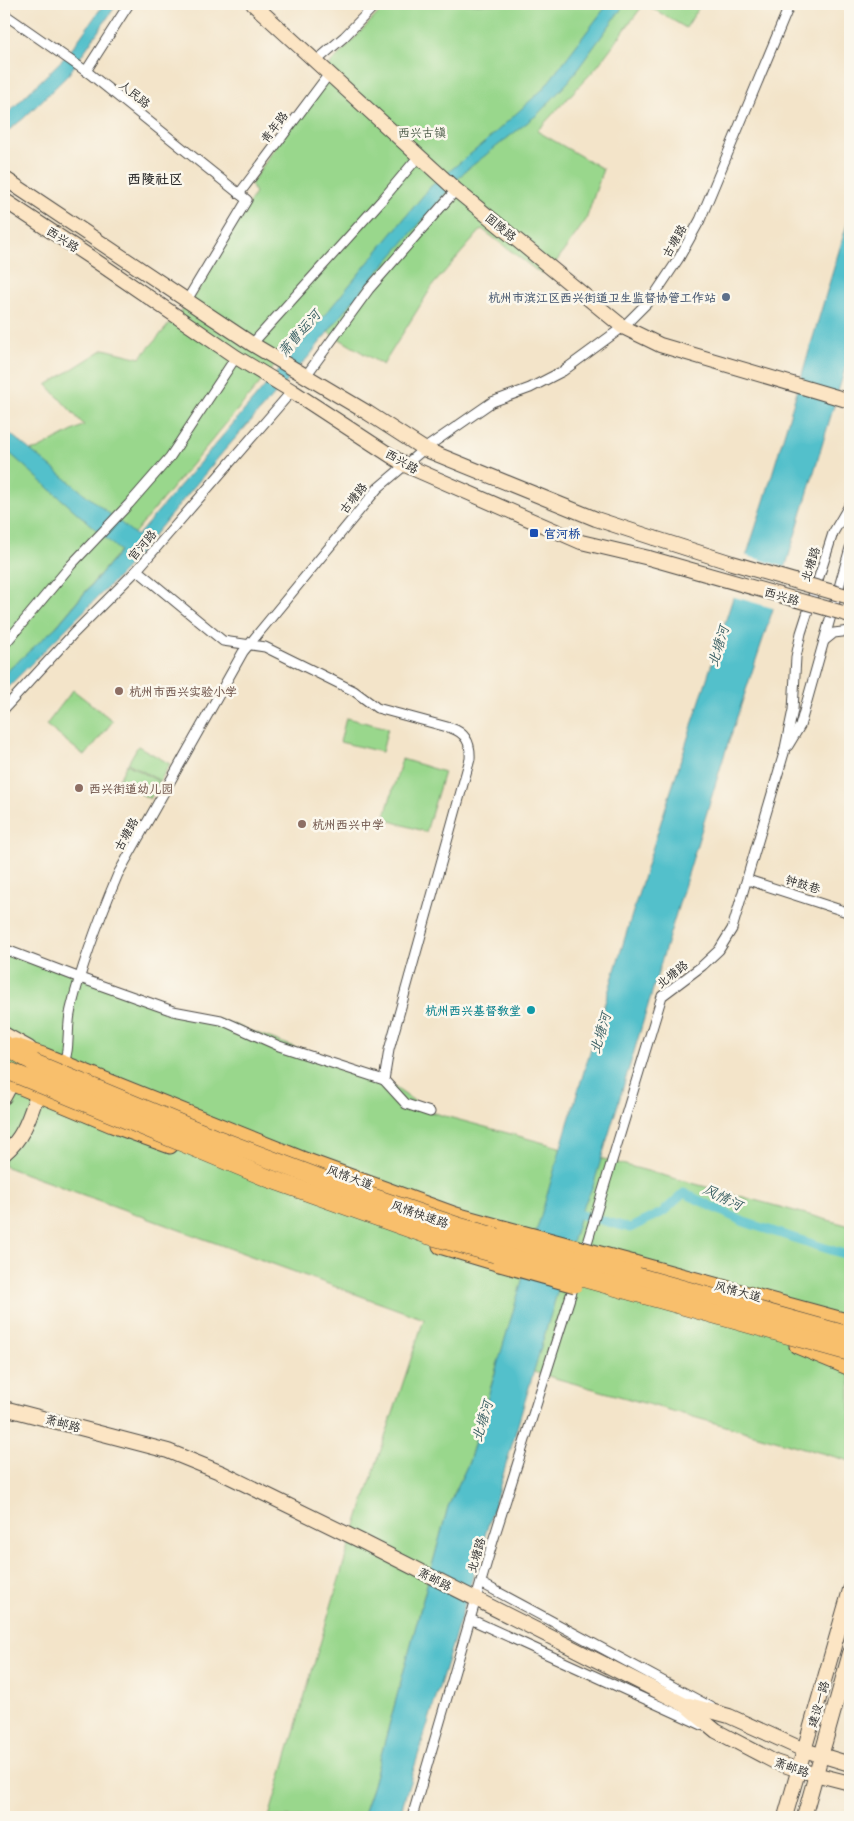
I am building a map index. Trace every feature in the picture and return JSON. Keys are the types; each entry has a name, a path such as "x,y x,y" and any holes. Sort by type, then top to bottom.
{"highway":[{"path":"4,1043 38,1059"},
{"name":"风情快速路","path":"4,1051 38,1059 234,1146 460,1228 850,1336"},
{"name":"风情快速路","path":"6,1083 428,1235 850,1352"}],"main road":[{"name":"固陵路","path":"253,4 454,189 623,327 660,345 847,400"},
{"name":"西兴路","path":"4,178 252,344 368,413 424,449 596,519 732,563 850,596"},
{"name":"西兴路","path":"4,200 236,357 405,465 581,542 649,558 850,615"},
{"path":"4,1034 38,1059"},
{"name":"风情大道","path":"38,1059 64,1065 293,1156 456,1215 850,1322"},
{"path":"6,1083 348,1215 456,1252 850,1360"},
{"path":"4,1154 16,1142 27,1126 37,1095"},
{"path":"797,1346 850,1368"},
{"name":"萧邮路","path":"4,1408 168,1451 222,1473 685,1704 716,1732 775,1762 850,1783"},
{"name":"建设一路","path":"786,1817 850,1590"},
{"name":"建设一路","path":"804,1817 850,1653"},
{"path":"685,1704 729,1716 804,1750 850,1764"}],"street":[{"path":"86,71 129,4"},
{"path":"315,62 344,37 376,4"},
{"name":"古塘路","path":"37,1095 52,1086 64,1065 68,1052 70,1012 104,906 118,874 243,652 378,488 424,449 492,402 530,388 563,371 623,327 653,297 679,258 700,220 790,4"},
{"name":"人民路","path":"4,14 86,71 243,197"},
{"name":"青年路","path":"186,300 243,197 329,74"},
{"path":"252,344 382,200 419,156"},
{"path":"303,375 369,289 454,189"},
{"path":"4,645 71,565 129,504 170,457 236,357"},
{"name":"官河路","path":"4,709 74,633 137,570 290,390"},
{"name":"北塘路","path":"412,1817 470,1619 662,996 702,966 719,950 732,929 784,753 793,710 796,657 801,633 833,533 850,504"},
{"name":"北塘路","path":"784,753 800,726 824,642 848,569 850,548"},
{"path":"137,570 223,642 265,647 354,691 377,708 460,731 467,739 470,748 470,759 389,1050 384,1080"},
{"path":"824,642 834,633 850,631"},
{"name":"钟鼓巷","path":"748,880 850,912"},
{"path":"4,948 80,978 173,1011 221,1020 279,1046 384,1080 406,1104 430,1112"},
{"path":"481,1583 729,1716"},
{"path":"470,1619 716,1732"}],"green space":[{"name":"西兴古镇","path":"387,4 644,4 596,68 537,131 603,169 586,220 556,262 541,274 482,229 433,285 383,365 311,322 4,689 4,453 9,455 38,449 84,425 47,385 104,349 140,358 197,292 255,193 251,184 330,64"},
{"path":"645,4 701,4 686,28"},
{"path":"73,690 113,721 85,756 46,725"},
{"path":"346,718 388,728 382,752 340,742"},
{"path":"138,746 170,764 160,781 128,763"},
{"path":"402,759 444,772 426,832 384,819"},
{"path":"127,764 160,782 150,799 118,781"},
{"path":"4,949 173,1011 221,1020 384,1080 430,1112 850,1226 850,1461 498,1362 469,1462 448,1507 373,1785 362,1817 269,1817 345,1559 424,1319 4,1166"}],"water":[{"path":"104,4 117,4 68,75 24,118 4,134 4,117 69,53"},
{"path":"608,4 625,4 569,81 538,114 464,172 346,309 310,355 223,452 125,570 4,691 4,674 57,626 120,551 4,448 4,429 137,536 296,350 431,186 484,143 543,89"},
{"name":"北塘河","path":"850,214 850,352 772,612 724,756 593,1186 582,1209 459,1623 399,1817 362,1817 373,1785 448,1507 469,1462 566,1130 650,856 765,498"}],"pier":[{"path":"744,555 788,568 776,609 731,596"}],"waterway":[{"name":"风情河","path":"571,1212 630,1228 663,1212 684,1193 744,1222 850,1256"}],"place":[{"name":"杭州市滨江区西兴街道卫生监督协管工作站","path":"726,297"},
{"name":"官河桥","path":"534,533"},
{"name":"杭州市西兴实验小学","path":"119,691"},
{"name":"西兴街道幼儿园","path":"79,788"},
{"name":"杭州西兴中学","path":"302,824"},
{"name":"杭州西兴基督教堂","path":"531,1010"}],"district":[{"name":"西陵社区","path":"155,179"}],"water label":[{"name":"萧曹运河","path":"299,333"}]}
